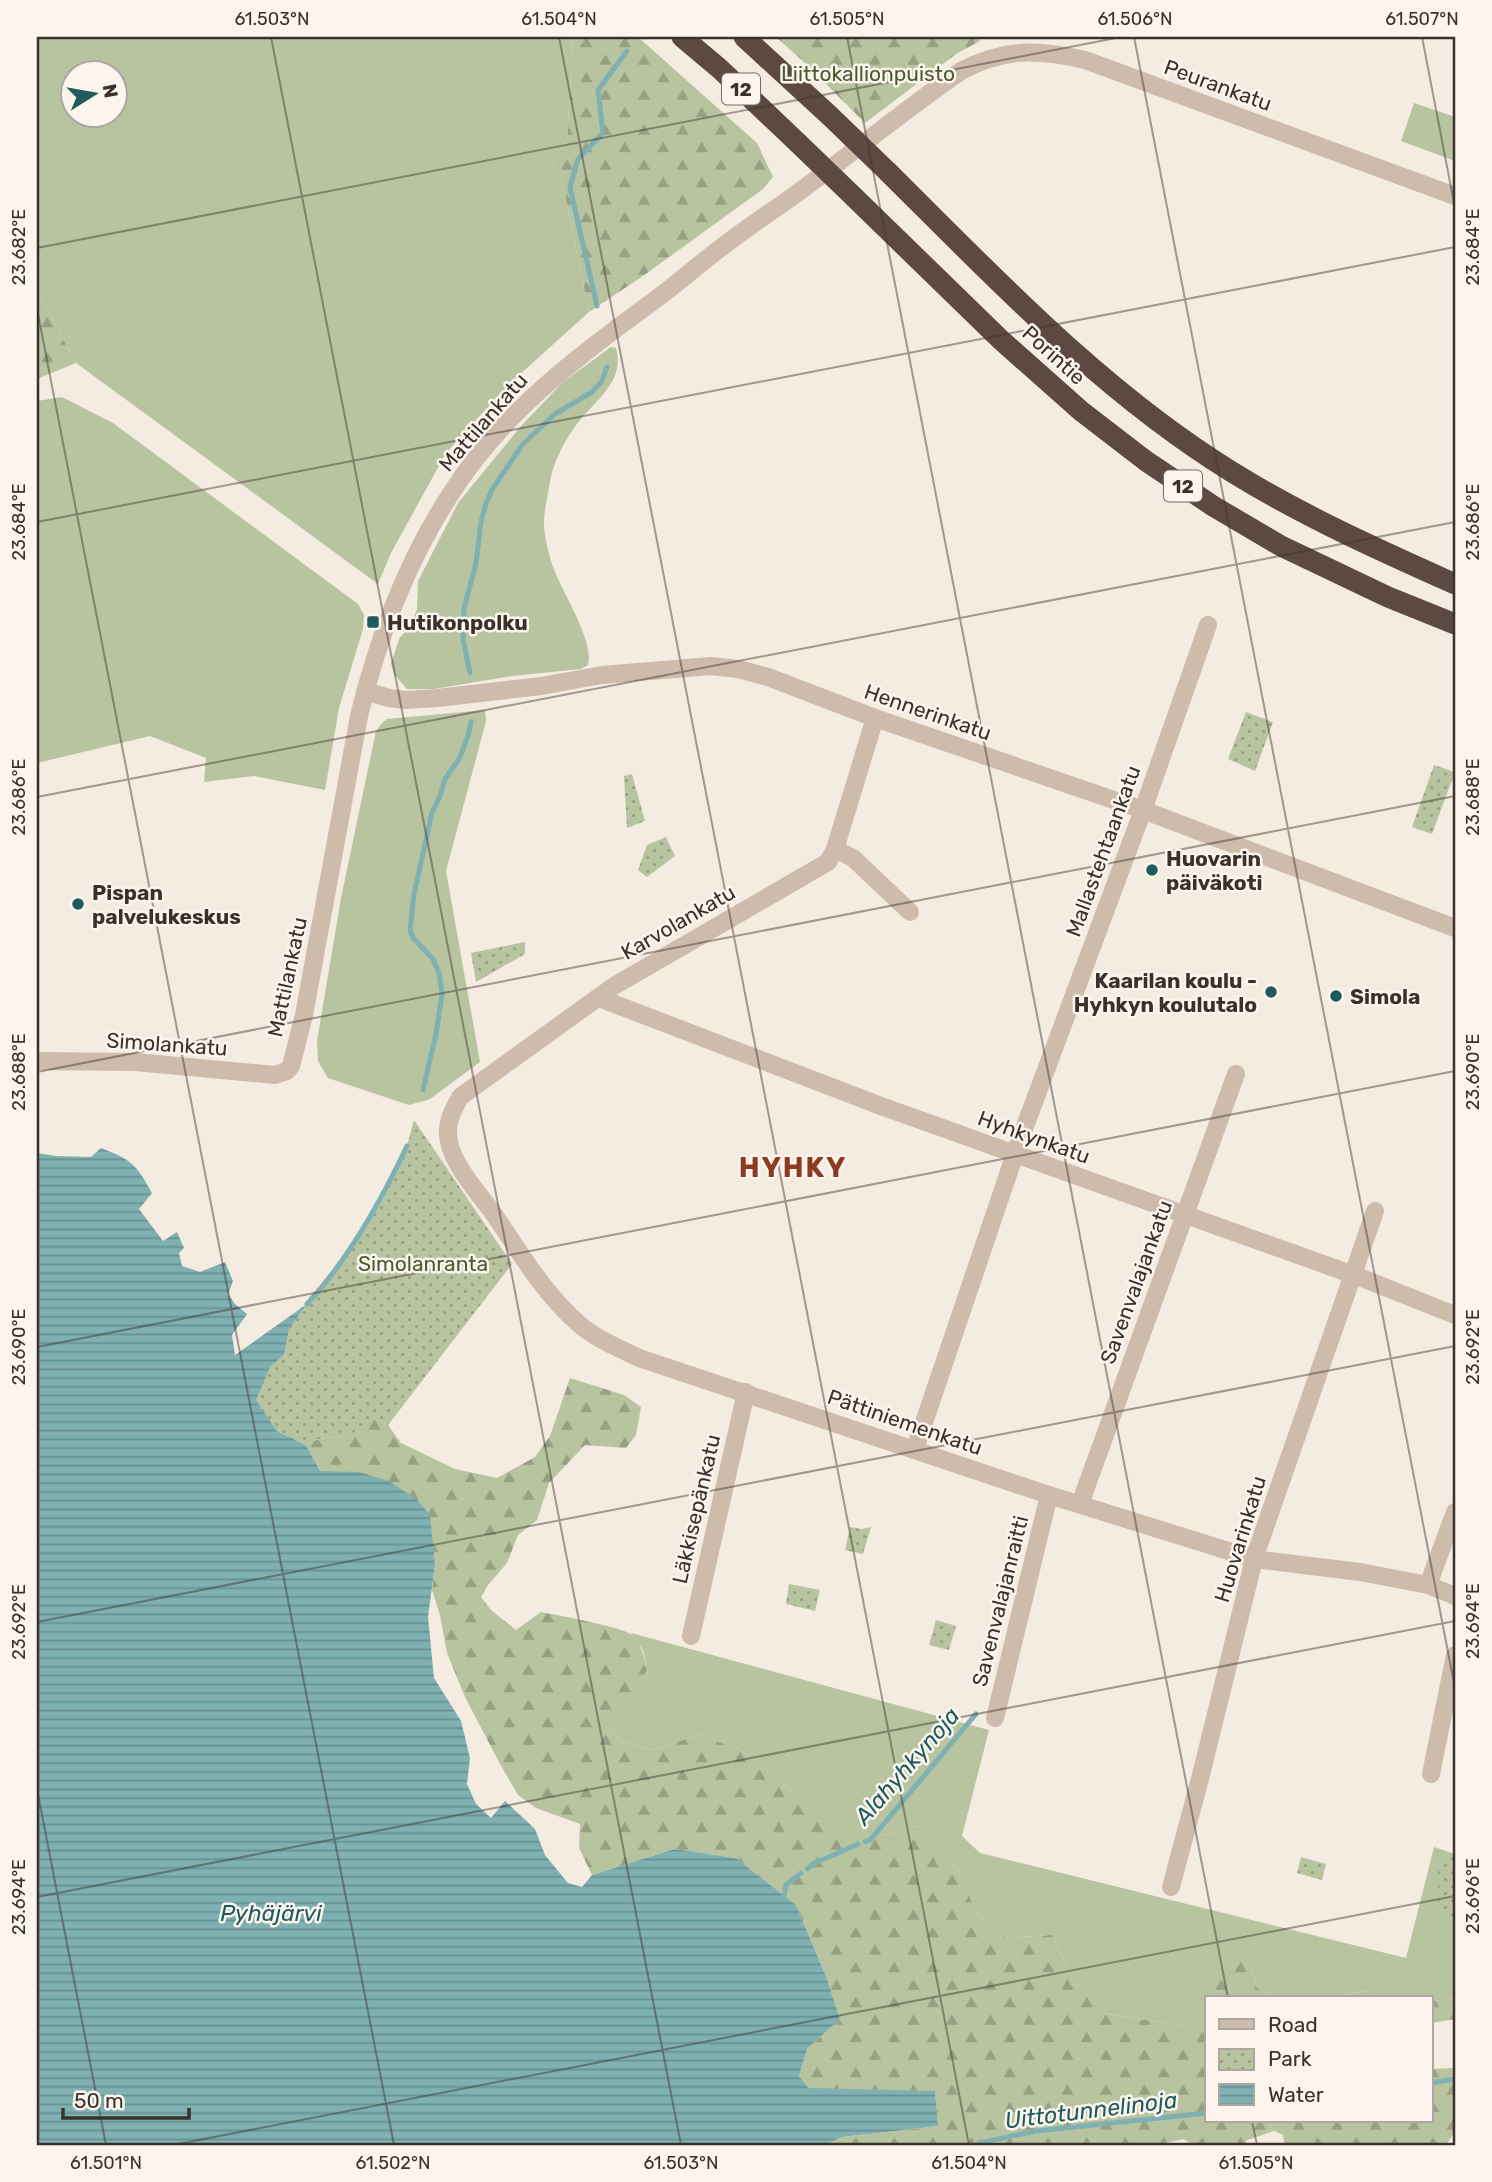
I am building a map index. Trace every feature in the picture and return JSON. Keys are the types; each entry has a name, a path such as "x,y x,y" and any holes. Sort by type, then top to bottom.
{"highway":[{"name":"Porintie","path":"682,37 720,69 1001,340 1081,411 1146,461 1213,506 1281,546 1388,597 1455,624"},
{"name":"Porintie","path":"744,37 888,172 1024,308 1113,385 1176,434 1230,471 1298,511 1455,584"}],"street":[{"name":"Peurankatu","path":"961,72 992,57 1011,54 1055,53 1085,60 1455,196"},
{"name":"Mattilankatu","path":"291,1066 304,1015 365,691 384,629 423,542 452,491 520,408 555,375 613,329 961,72"},
{"name":"Mallastehtaankatu","path":"915,1449 1016,1154 1208,625"},
{"name":"Hennerinkatu","path":"365,691 406,700 541,686 602,676 711,666 738,669 768,677 875,718 1143,810 1455,928"},
{"name":"Karvolankatu","path":"447,1129 460,1097 614,986 828,862 835,849 875,718"},
{"path":"835,849 853,858 910,912"},
{"name":"Hyhkynkatu","path":"599,998 881,1106 1354,1275 1455,1315"},
{"name":"Simolankatu","path":"37,1061 135,1062 275,1075 287,1071 291,1066"},
{"name":"Savenvalajankatu","path":"1080,1504 1236,1074"},
{"name":"Pättiniemenkatu","path":"447,1129 449,1145 463,1170 532,1271 565,1311 593,1334 639,1357 1049,1495 1254,1559 1360,1572 1429,1585 1455,1596"},
{"name":"Huovarinkatu","path":"1171,1887 1254,1559 1375,1211"},
{"name":"Läkkisepänkatu","path":"691,1636 746,1392"},
{"name":"Savenvalajanraitti","path":"995,1718 1049,1495"},
{"path":"1429,1585 1455,1512"},
{"path":"1431,1774 1455,1655"}],"green space":[{"path":"37,37 573,37 567,140 552,161 563,185 589,312 508,385 446,453 391,553 378,584 76,363 37,290"},
{"path":"573,37 638,37 757,143 773,177 763,189 589,312 563,185 552,161 567,140"},
{"name":"Liittokallionpuisto","path":"776,37 977,37 980,41 956,54 865,123"},
{"path":"1414,103 1455,117 1455,161 1401,141"},
{"path":"37,290 76,363 37,379"},
{"path":"611,347 616,348 617,370 608,388 574,427 564,443 553,469 544,519 545,538 551,561 586,642 588,665 581,669 512,676 434,689 407,689 394,674 391,663 400,637 409,629 417,609 418,581 458,503 521,426 563,382"},
{"path":"62,397 113,423 358,604 364,615 363,629 339,708 325,790 254,776 204,782 206,758 150,736 37,763 37,401"},
{"path":"485,710 486,721 446,871 480,1062 430,1099 409,1105 328,1078 318,1061 317,1041 341,898 376,731 382,723 387,719"},
{"path":"1246,712 1273,722 1255,771 1228,759"},
{"path":"1434,765 1455,772 1432,834 1412,827"},
{"path":"632,774 645,821 627,828 624,776"},
{"path":"666,837 675,856 647,877 638,870 647,845"},
{"path":"525,942 525,954 476,982 471,953"},
{"name":"Simolanranta","path":"414,1120 512,1264 388,1425 373,1419 352,1433 320,1439 306,1445 277,1431 255,1400 270,1367 284,1355 289,1329 326,1284 388,1187 407,1146"},
{"path":"570,1378 624,1395 641,1407 636,1435 626,1448 585,1445 549,1483 537,1520 518,1535 507,1563 481,1597 491,1610 516,1630 541,1612 603,1625 632,1635 644,1656 647,1670 611,1729 619,1741 652,1750 698,1735 739,1749 820,1813 855,1845 920,1826 938,1843 963,1878 975,1912 1007,1938 1052,1935 1073,1979 1105,2014 1186,2026 1205,2015 1205,2122 1432,2122 1432,2069 1455,2068 1455,2132 1446,2145 1285,2145 1283,2135 1274,2131 1247,2140 1244,2145 1192,2145 1184,2139 1156,2145 824,2145 842,2137 938,2126 935,2092 808,2089 799,2076 807,2049 840,2019 827,1979 796,1905 736,1858 674,1849 592,1875 579,1848 580,1824 536,1808 518,1795 465,1697 447,1653 432,1590 435,1565 320,1471 306,1445 320,1439 352,1433 373,1418 388,1425 401,1443 455,1469 497,1478 535,1457 550,1436"},
{"path":"850,1527 871,1527 863,1554 845,1550"},
{"path":"789,1584 820,1590 815,1611 786,1604"},
{"path":"936,1620 956,1626 949,1650 929,1645"},
{"path":"631,1633 989,1730 962,1836 980,1853 1406,1958 1434,1847 1455,1854 1455,1999 1432,2001 1432,1996 1371,1996 1365,1991 1338,1996 1275,1996 1257,1988 1251,1966 1219,1977 1214,1996 1205,1996 1205,2015 1186,2026 1105,2014 1073,1979 1052,1935 1007,1938 975,1912 963,1878 938,1843 920,1826 880,1836 855,1846 820,1813 739,1749 698,1735 652,1750 619,1741 611,1729 647,1670 643,1650"},
{"path":"1440,1855 1455,1858 1455,1918 1439,1914"},
{"path":"1301,1857 1326,1864 1322,1880 1297,1873"},
{"path":"1242,1962 1251,1966 1257,1988 1275,1996 1213,1996 1218,1977"},
{"path":"1365,1991 1371,1996 1338,1996"},
{"path":"1455,1999 1455,2019 1432,2023 1432,2001"}],"water":[{"name":"Pyhäjärvi","path":"101,1148 127,1160 142,1175 152,1193 139,1209 163,1241 177,1232 184,1248 179,1253 182,1266 200,1272 225,1262 233,1281 228,1294 247,1314 232,1335 235,1355 307,1304 289,1329 284,1355 270,1367 256,1400 277,1431 306,1445 320,1471 359,1472 389,1481 416,1499 430,1515 435,1565 428,1617 434,1678 461,1721 470,1758 467,1784 476,1804 491,1818 505,1801 535,1829 545,1855 568,1883 582,1887 592,1875 674,1849 736,1858 796,1905 827,1979 840,2019 807,2049 799,2076 808,2088 935,2091 938,2126 842,2137 824,2145 37,2145 37,1153 91,1157"}],"waterway":[{"path":"597,306 570,187 578,159 603,133 598,90 627,51"},
{"path":"470,673 463,639 464,609 476,563 486,503 523,444 555,414 592,392 602,381 607,367"},
{"path":"423,1090 442,994 439,973 433,959 413,938 410,930 414,894 432,813 445,779 459,759 471,722"},
{"path":"307,1304 336,1269 363,1229 407,1146"},
{"name":"Alahyhkynoja","path":"865,1842 871,1839 976,1714"},
{"name":"Alahyhkynoja","path":"807,1869 858,1844"},
{"name":"Alahyhkynoja","path":"784,1896 786,1885 801,1873"},
{"name":"Uittotunnelinoja","path":"1432,2083 1455,2079"},
{"name":"Uittotunnelinoja","path":"979,2143 1036,2131 1205,2113"}],"place":[{"name":"Hutikonpolku","path":"373,622"},
{"name":"Huovarin päiväkoti","path":"1152,870"},
{"name":"Pispan palvelukeskus","path":"78,904"},
{"name":"Kaarilan koulu - Hyhkyn koulutalo","path":"1271,992"},
{"name":"Simola","path":"1336,996"}],"district":[{"name":"HYHKY","path":"793,1167"}]}
